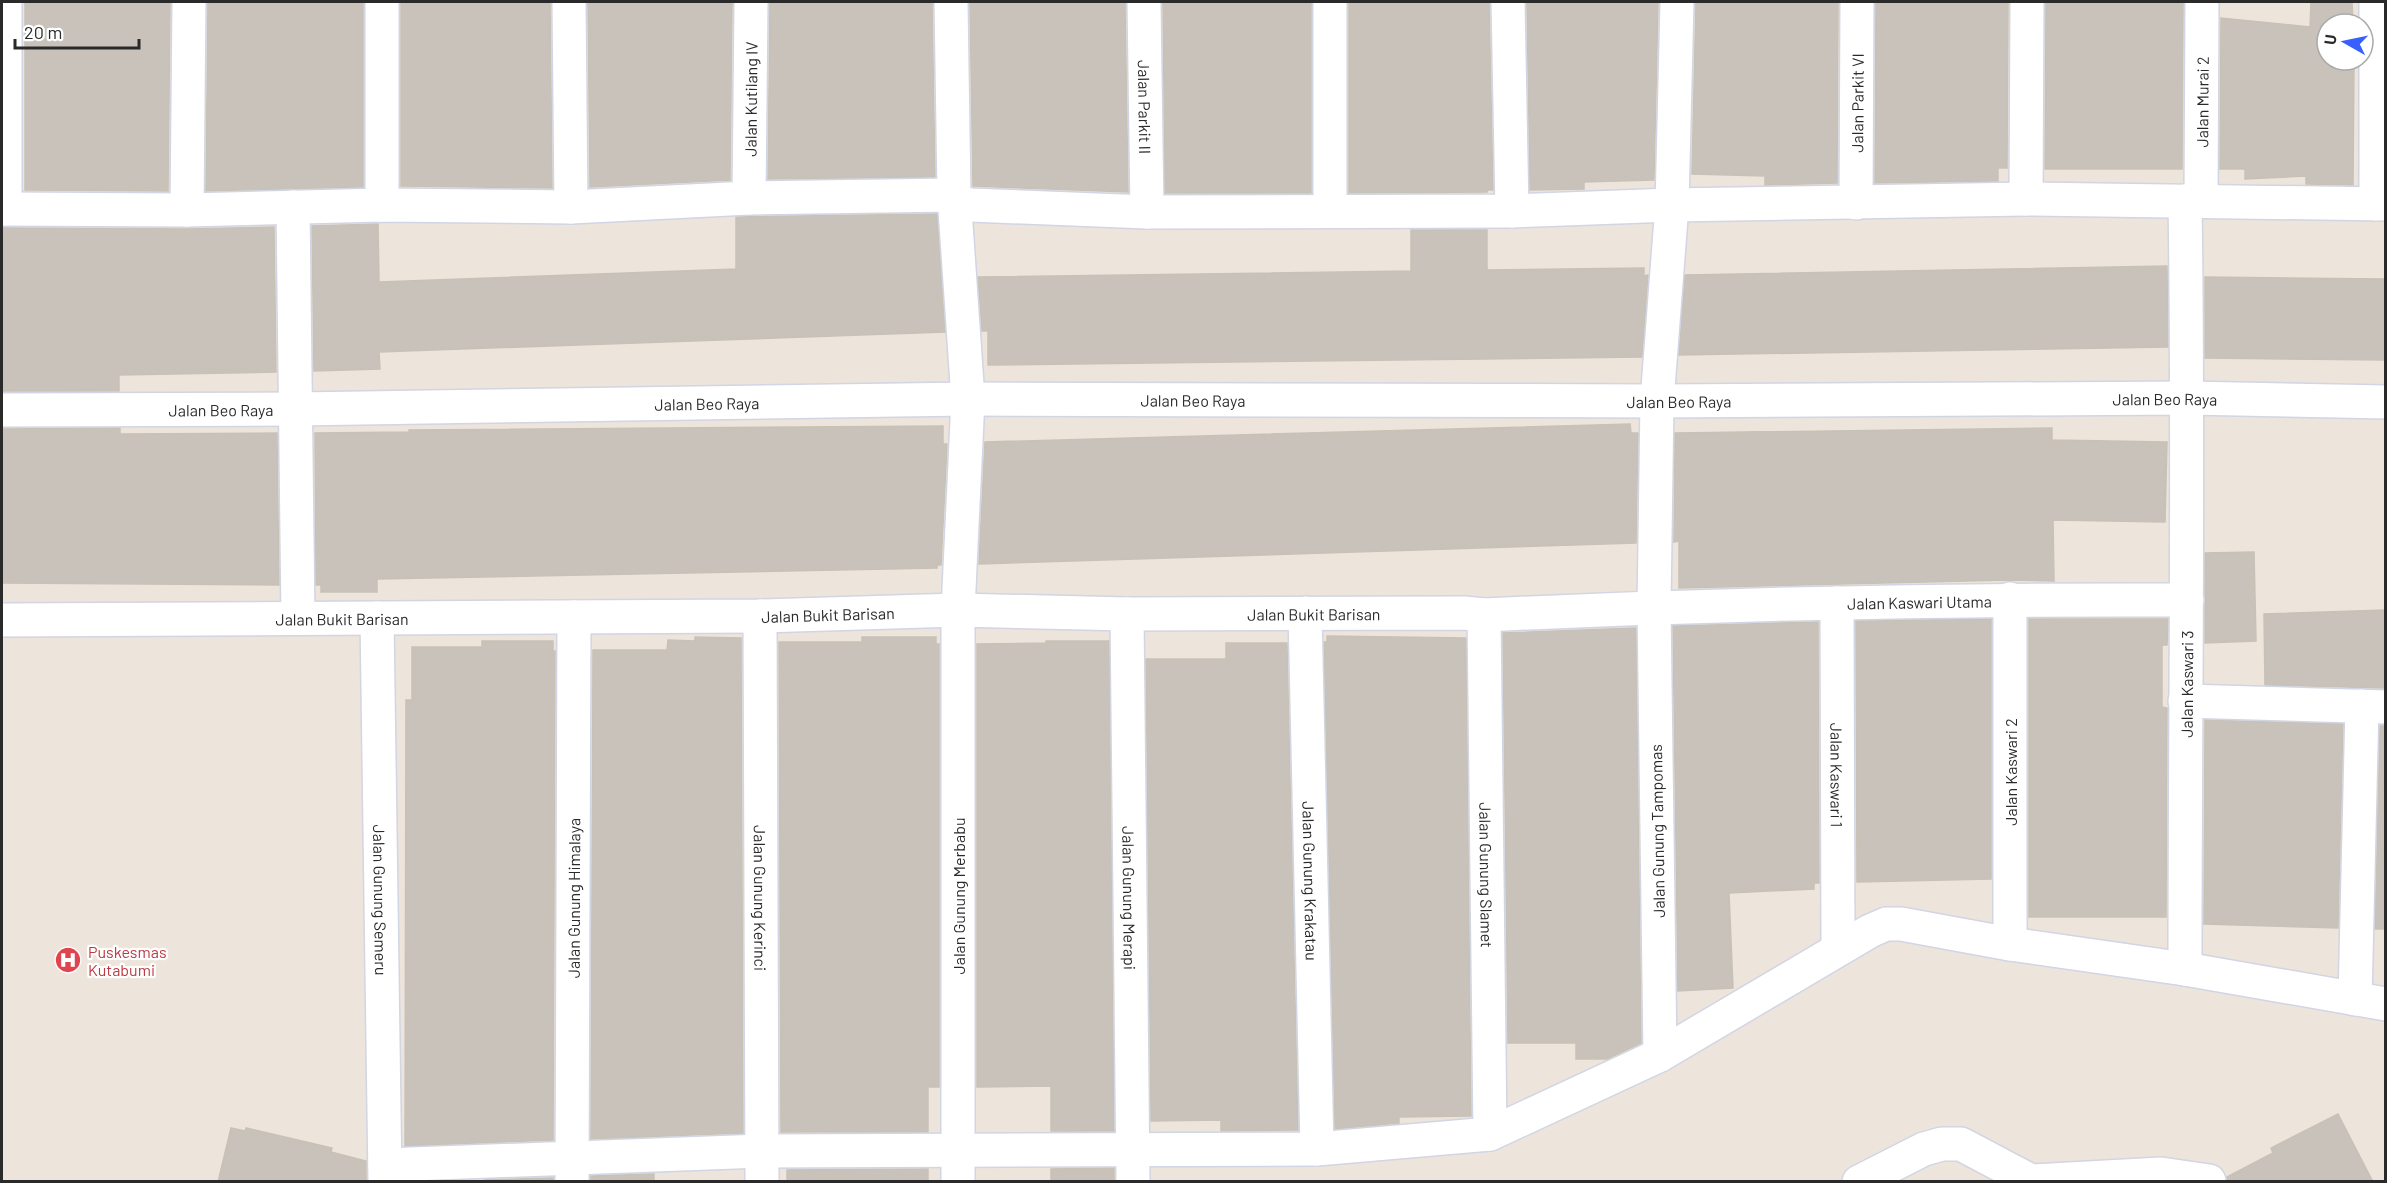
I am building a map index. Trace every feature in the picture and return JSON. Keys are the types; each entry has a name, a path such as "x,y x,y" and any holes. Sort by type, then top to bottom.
{"street":[{"path":"5,2 3,209 187,210 382,205 571,207 749,198 954,195 960,203 970,205 1147,212 1512,211 1672,205 2026,200 2381,204 2376,2"},
{"path":"187,210 189,2"},
{"path":"381,2 382,205"},
{"path":"569,2 571,207"},
{"name":"Jalan Kutilang IV","path":"749,198 751,2"},
{"name":"Jalan Gunung Merbabu","path":"951,2 954,195 968,399 958,610 958,1182"},
{"name":"Jalan Parkit II","path":"1144,2 1147,212"},
{"path":"1330,2 1330,210"},
{"path":"1508,2 1512,211"},
{"name":"Jalan Gunung Tampomas","path":"1660,1055 1654,607 1657,401 1672,205 1677,2"},
{"name":"Jalan Parkit VI","path":"1856,203 1857,2"},
{"path":"2026,200 2027,2"},
{"name":"Jalan Murai 2","path":"2188,398 2193,201 2202,2"},
{"path":"293,207 297,618"},
{"name":"Jalan Beo Raya","path":"2,410 296,409 968,399 1657,401 2188,398 2385,402"},
{"name":"Jalan Kaswari 3","path":"2185,969 2184,701 2188,398"},
{"name":"Jalan Kaswari Utama","path":"1654,607 2010,599 2187,600"},
{"name":"Jalan Kaswari 2","path":"2010,599 2010,944"},
{"name":"Jalan Kaswari 1","path":"1836,603 1838,949"},
{"name":"Jalan Bukit Barisan","path":"2,620 760,616 958,610 1127,614 1464,613 1484,615 1654,607"},
{"name":"Jalan Gunung Krakatau","path":"1305,613 1317,1149"},
{"name":"Jalan Gunung Merapi","path":"1127,614 1133,1166"},
{"name":"Jalan Gunung Slamet","path":"1484,615 1490,1134"},
{"name":"Jalan Gunung Kerinci","path":"760,616 762,1166"},
{"name":"Jalan Gunung Himalaya","path":"572,1169 574,617"},
{"name":"Jalan Gunung Semeru","path":"377,618 385,1173"},
{"path":"385,1173 762,1166 959,1150 1133,1166 1490,1134 1660,1055 1838,949 1886,924 1901,924 2010,944 2185,969 2370,1002 2374,707 2184,701"},
{"path":"1859,1182 1924,1149 1942,1144 1961,1143 2031,1181 2161,1174 2209,1181"}],"building":[{"path":"25,2 170,2 168,191 25,190"},
{"path":"208,2 363,2 363,187 206,191"},
{"path":"401,2 550,2 552,188 401,186"},
{"path":"588,2 732,2 730,180 590,187"},
{"path":"770,2 932,2 935,177 768,179"},
{"path":"970,2 1125,2 1128,192 973,186"},
{"path":"1163,2 1311,2 1311,193 1165,193"},
{"path":"1349,2 1489,2 1493,190 1487,190 1487,192 1349,193"},
{"path":"1527,2 1658,2 1654,180 1584,182 1584,189 1530,190"},
{"path":"1696,2 1838,2 1837,183 1765,185 1765,176 1692,174"},
{"path":"1876,2 2008,2 2007,168 1998,168 1998,181 1875,183"},
{"path":"2046,2 2183,2 2182,169 2045,169"},
{"path":"2311,2 2352,2 2352,12 2315,12 2315,72 2354,72 2353,185 2306,184 2306,176 2245,179 2245,169 2220,169 2221,18 2310,27"},
{"path":"937,214 945,332 379,352 380,369 314,371 312,226 378,224 379,282 736,269 736,217"},
{"path":"274,227 276,372 119,375 119,391 2,391 2,228"},
{"path":"1411,230 1487,230 1487,270 1644,268 1644,276 1648,275 1642,357 988,365 988,331 982,331 978,277 1411,271"},
{"path":"2167,266 2168,347 1679,355 1685,275"},
{"path":"2205,277 2385,279 2385,360 2205,358"},
{"path":"1630,424 1631,433 1638,433 1636,543 979,564 985,442"},
{"path":"943,426 943,444 947,444 941,565 937,565 937,568 377,579 377,592 321,592 321,585 316,585 315,433 409,432 409,430"},
{"path":"120,428 120,434 277,433 279,585 2,583 2,429"},
{"path":"2052,428 2052,440 2167,442 2165,522 2053,520 2054,581 2009,580 1679,588 1679,541 1674,542 1675,433"},
{"path":"2254,552 2256,641 2205,643 2205,553"},
{"path":"2385,610 2385,688 2265,685 2264,614"},
{"path":"1991,619 1991,879 1857,882 1856,621"},
{"path":"2029,619 2168,619 2167,645 2162,645 2162,707 2167,708 2166,917 2029,917"},
{"path":"1818,622 1819,883 1814,883 1814,889 1729,893 1733,988 1678,991 1673,626"},
{"path":"1636,628 1641,1043 1607,1059 1576,1059 1576,1043 1508,1043 1503,633"},
{"path":"1327,636 1466,638 1471,1116 1399,1117 1399,1123 1335,1129 1324,642 1327,642"},
{"path":"695,637 741,638 743,1133 591,1139 593,650 667,650 668,640 695,641"},
{"path":"862,637 936,637 936,644 939,644 939,1087 928,1087 928,1132 781,1132 779,642 862,642"},
{"path":"482,641 553,641 553,651 555,651 553,1140 405,1146 406,700 412,700 412,647 482,647"},
{"path":"1046,641 1109,641 1114,1131 1051,1131 1051,1086 977,1087 977,644 1046,643"},
{"path":"1226,643 1287,643 1298,1130 1221,1131 1221,1120 1151,1121 1146,659 1226,659"},
{"path":"2205,720 2343,724 2338,928 2204,924"},
{"path":"2380,726 2385,726 2385,929 2375,929"},
{"path":"2338,1114 2373,1182 2227,1182 2227,1177 2273,1153 2271,1148"},
{"path":"231,1128 245,1131 246,1128 332,1148 331,1152 366,1161 366,1182 218,1182"},
{"path":"1114,1168 1114,1182 1051,1182 1051,1169"},
{"path":"928,1169 928,1182 787,1182 787,1170"},
{"path":"654,1174 654,1182 591,1182 591,1176"},
{"path":"553,1178 553,1182 484,1182 484,1180"}],"place":[{"name":"Puskesmas Kutabumi","path":"68,960"}]}
